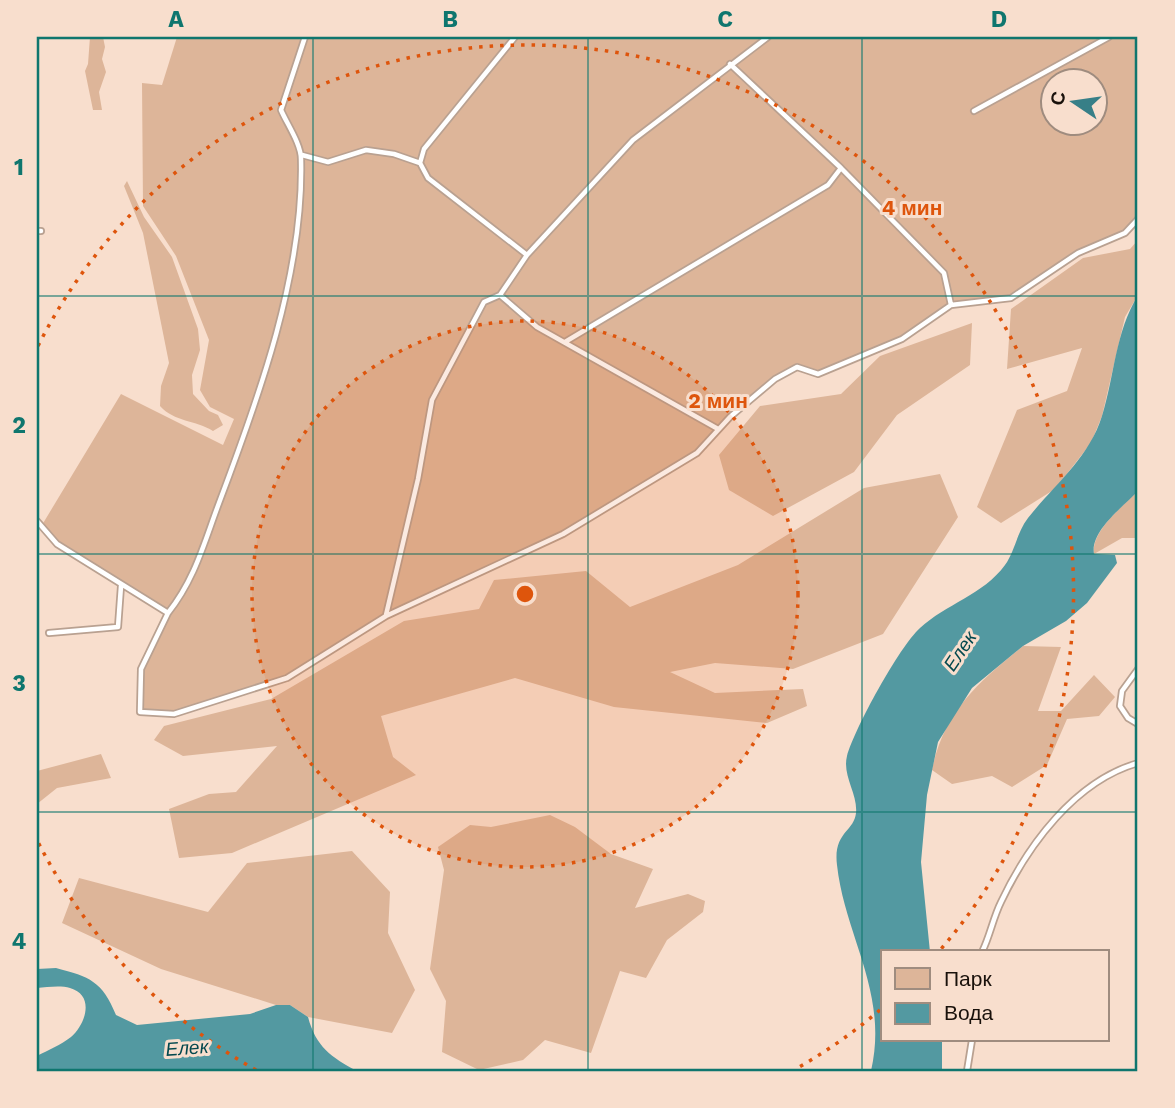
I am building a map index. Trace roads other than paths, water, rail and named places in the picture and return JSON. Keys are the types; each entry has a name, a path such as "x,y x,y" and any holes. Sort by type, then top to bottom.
{"lane":[{"path":"305,37 281,110 302,155 293,259 283,307 235,459 187,589 167,613 141,670 140,712 174,713 287,678 386,616 563,534 697,453 718,429 775,379 797,367 818,374 902,339 951,305 1011,298 1078,253 1125,233 1138,219"},
{"path":"420,163 424,149 515,37"},
{"path":"386,616 418,479 432,400 484,302 500,295 527,255 633,140 768,37"},
{"path":"974,111 1110,37"},
{"path":"730,64 841,168 944,273 951,305"},
{"path":"302,155 328,162 366,150 394,154 420,163 428,178 527,255"},
{"path":"565,342 828,185 841,168"},
{"path":"500,295 537,327 718,429"},
{"path":"37,521 57,544 167,613"},
{"path":"49,634 118,627 121,586"},
{"path":"1138,669 1122,691 1119,706 1128,718 1138,724"},
{"path":"983,950 1000,903 1043,832 1078,796 1138,763"},
{"path":"967,1071 972,1042"}],"water":[{"name":"Елек","path":"1138,295 1138,491 1102,528 1094,545 1094,554 1115,555 1117,563 1087,603 1066,621 1023,646 972,688 938,742 927,795 921,862 930,950 881,950 881,1042 942,1042 942,1071 871,1071 875,1043 870,991 841,891 837,865 838,846 856,813 847,771 847,756 879,689 911,638 930,620 975,592 996,575 1008,560 1028,518 1089,445 1102,416 1130,309"},
{"name":"Елек","path":"56,968 78,974 93,982 106,995 116,1015 137,1025 250,1014 276,1005 290,1005 308,1017 315,1036 326,1050 357,1071 37,1071 37,1056 71,1037 81,1025 86,1010 83,997 70,988 37,988 37,969"}]}
